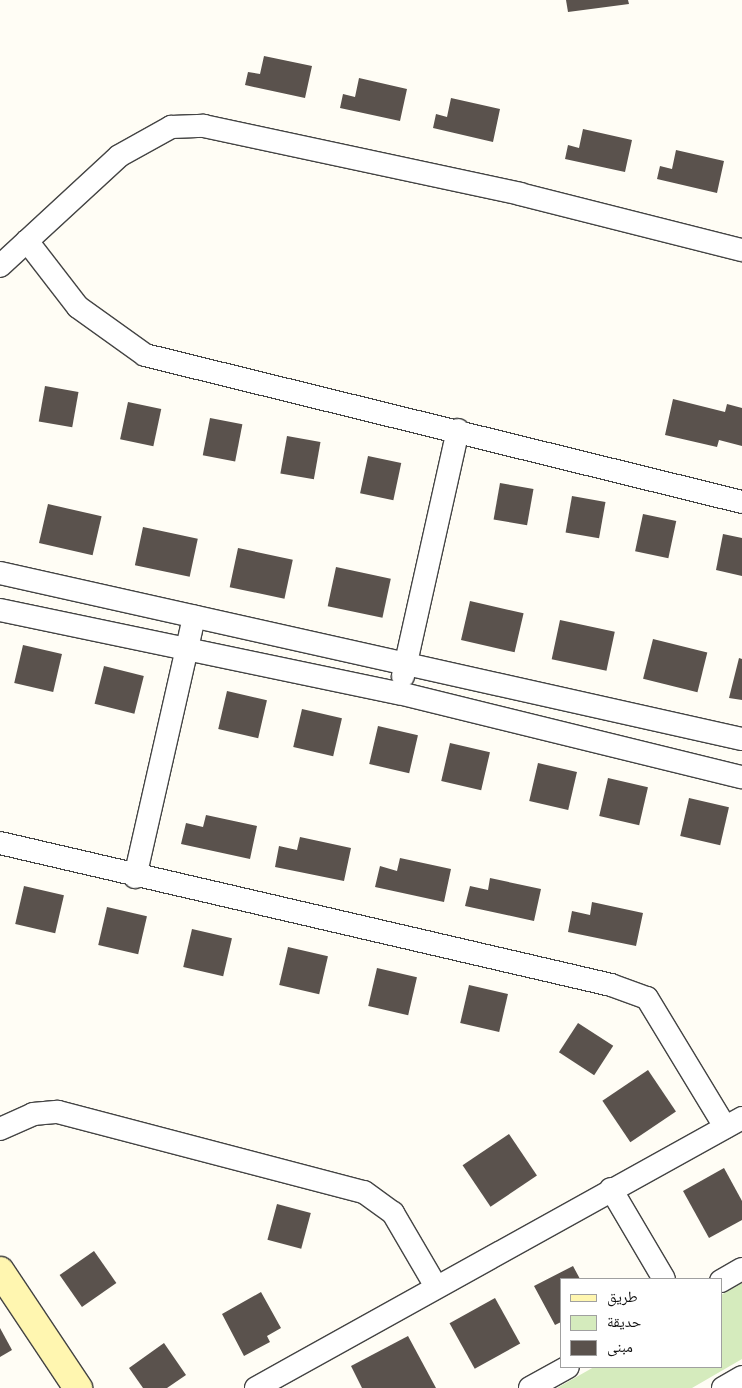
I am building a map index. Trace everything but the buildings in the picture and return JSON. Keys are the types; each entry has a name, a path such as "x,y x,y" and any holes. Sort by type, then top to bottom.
{"street":[{"path":"0,266 119,156 171,127 204,126 520,194 742,250"},
{"path":"27,241 78,307 145,355 458,430 742,502"},
{"path":"399,692 458,430"},
{"path":"0,573 742,739"},
{"path":"0,610 187,650 399,692 742,776"},
{"path":"135,876 194,617"},
{"path":"0,843 135,876 611,985 647,998 733,1123 435,1285 256,1388"},
{"path":"0,1129 33,1114 58,1112 364,1192 393,1213 435,1285"},
{"path":"612,1189 663,1278"},
{"path":"722,1280 742,1269"},
{"path":"0,1271 78,1388"},
{"path":"530,1388 566,1368"},
{"path":"723,1388 742,1377"}],"green space":[{"path":"742,1283 742,1359 692,1388 557,1388 592,1368 722,1368 722,1294"}]}
